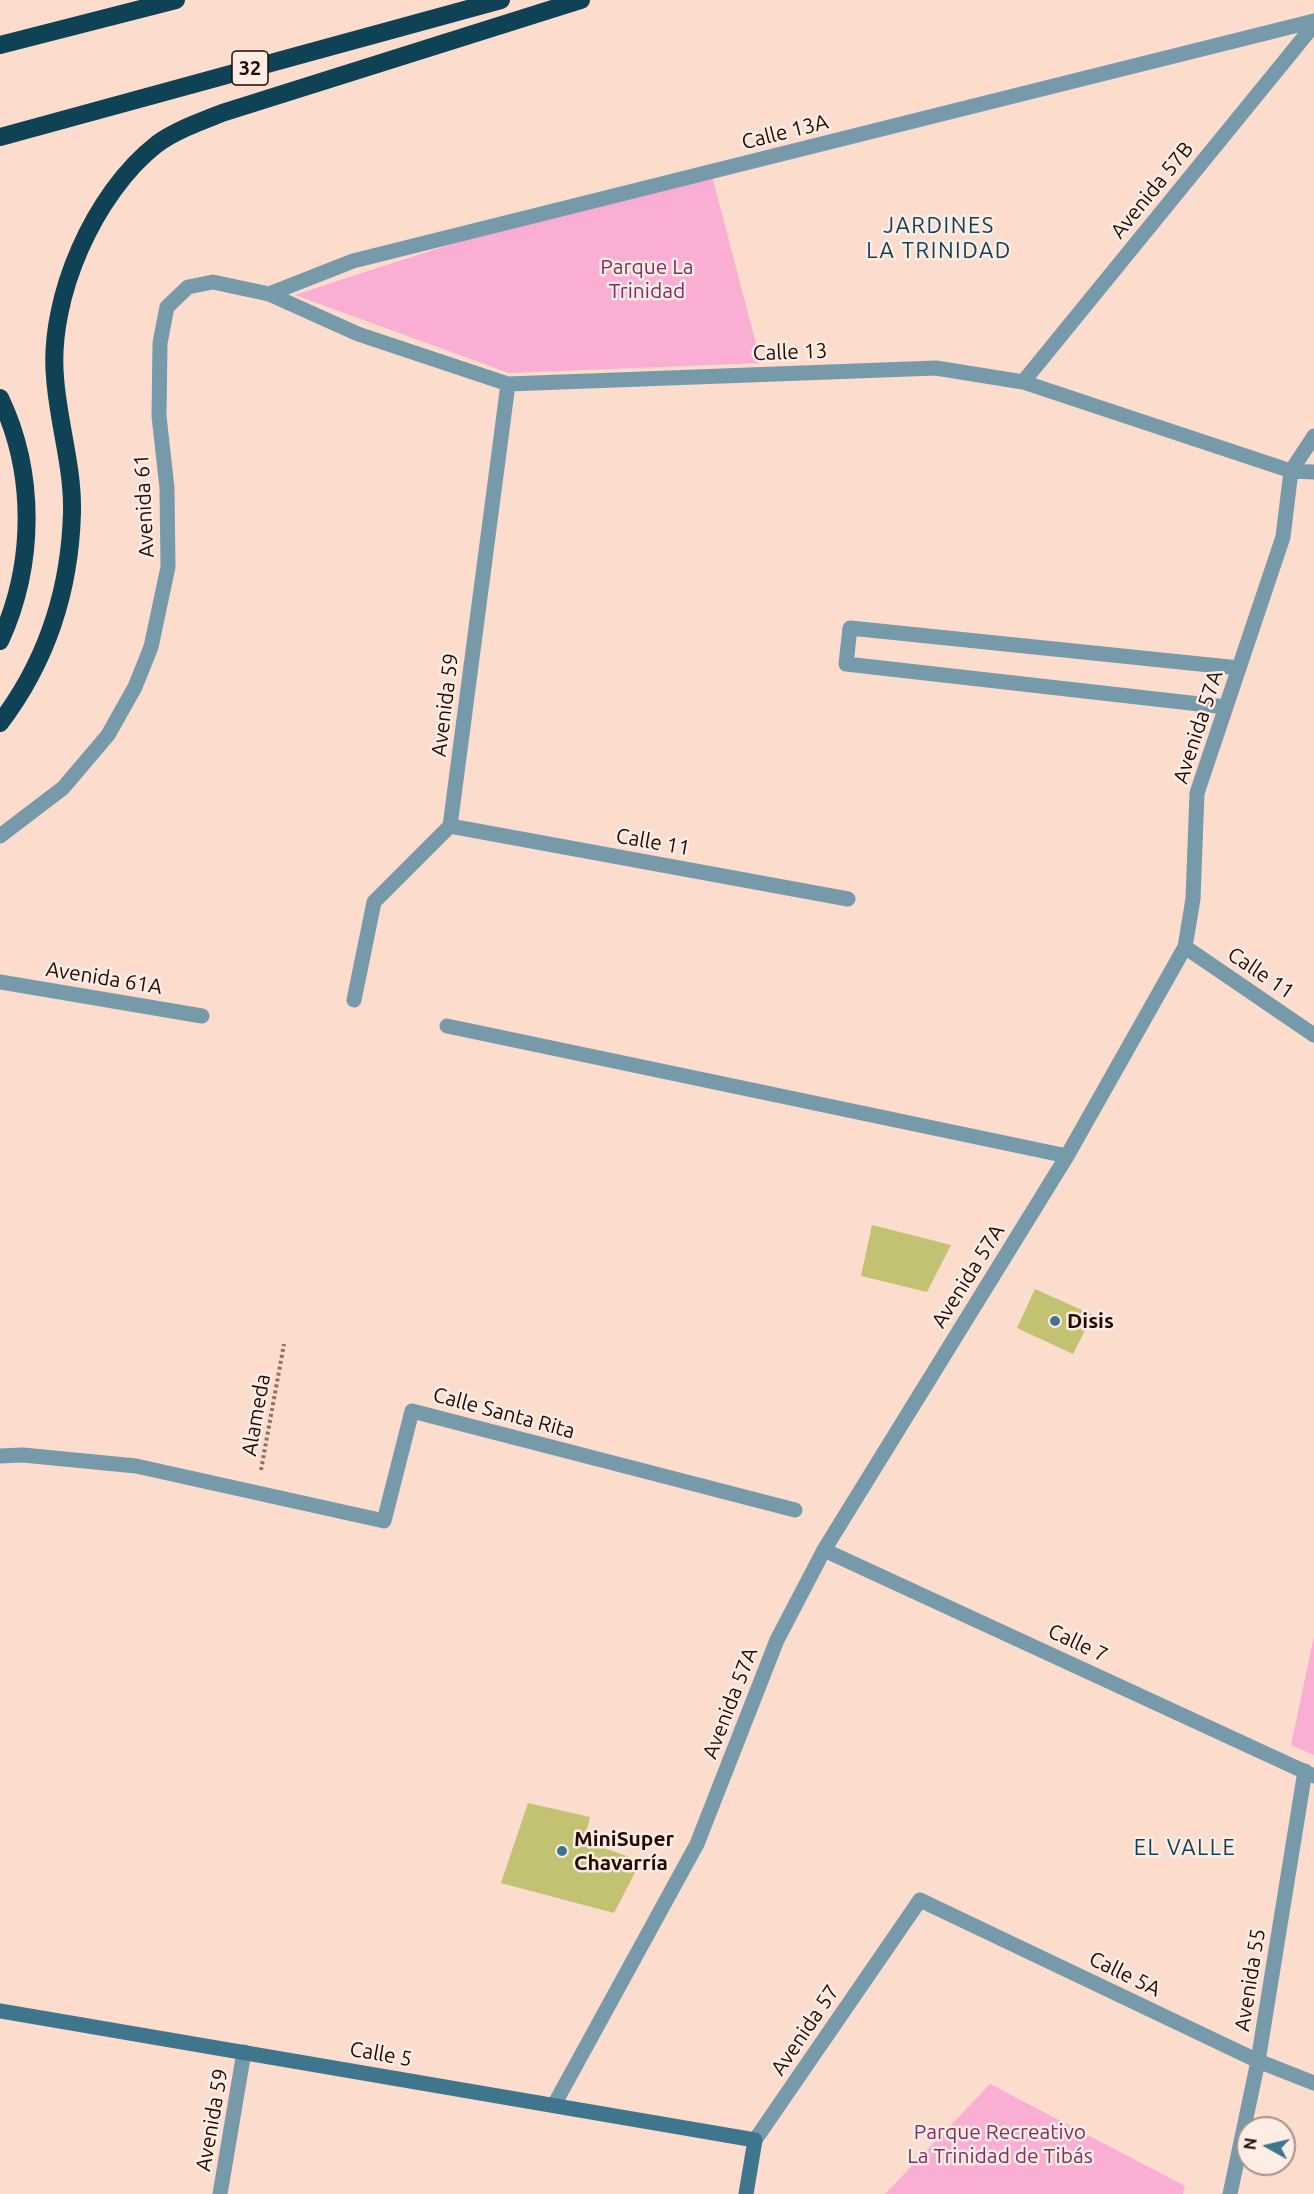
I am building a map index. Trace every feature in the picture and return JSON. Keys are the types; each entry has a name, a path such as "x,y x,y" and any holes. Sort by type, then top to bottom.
{"highway":[{"path":"0,45 176,0"},
{"name":"32","path":"0,137 501,0"},
{"path":"0,723 23,690 39,659 48,640 63,590 70,548 72,511 67,450 54,375 57,324 74,264 88,232 116,188 159,143 180,131 222,113 581,0"},
{"path":"0,398 21,457 26,504 25,550 21,574 9,619 0,640"}],"street":[{"name":"Calle 13A","path":"269,294 353,261 1314,23"},
{"name":"Avenida 57B","path":"1023,382 1314,23"},
{"name":"Avenida 61","path":"0,836 63,788 108,735 135,687 151,647 168,567 167,488 159,416 160,343 167,307 188,286 213,282 269,294"},
{"name":"Calle 13","path":"269,294 358,334 508,384 936,368 1023,382 1291,471 1314,472"},
{"name":"Avenida 59","path":"450,826 508,384"},
{"name":"Avenida 57A","path":"554,2105 697,1845 777,1640 824,1550 1067,1156 1185,947 1193,899 1197,793 1283,537 1291,471 1314,436"},
{"path":"1226,708 846,664 850,628 1239,668"},
{"name":"Calle 11","path":"450,826 848,899"},
{"path":"354,1000 374,902 450,826"},
{"name":"Calle 11","path":"1185,947 1314,1035"},
{"name":"Avenida 61A","path":"0,982 202,1016"},
{"path":"447,1026 1067,1156"},
{"name":"Calle Santa Rita","path":"0,1456 23,1455 136,1466 384,1521 412,1411 795,1510"},
{"name":"Calle 7","path":"824,1550 1310,1773"},
{"name":"Avenida 55","path":"1230,2194 1258,2061 1310,1773"},
{"name":"Calle 5A","path":"920,1900 1258,2061 1314,2083"},
{"name":"Avenida 57","path":"746,2194 755,2140 920,1900"},
{"name":"Calle 5","path":"0,2011 755,2140"},
{"name":"Avenida 59","path":"220,2194 244,2052"}],"path":[{"name":"Alameda","path":"257,1491 284,1344"}],"green space":[{"name":"Parque La Trinidad","path":"711,172 761,363 509,373 295,295 502,229"},
{"path":"1314,1636 1314,1755 1291,1745"},
{"name":"Parque Recreativo La Trinidad de Tibás","path":"990,2084 1185,2186 1183,2194 885,2194"}],"building":[{"path":"872,1225 951,1245 927,1292 861,1276"},
{"name":"Disis","path":"1035,1289 1093,1315 1073,1354 1017,1328"},
{"name":"MiniSuper Chavarría","path":"528,1803 590,1817 584,1841 641,1861 614,1913 501,1883"}],"place":[{"name":"Disis","path":"1055,1321"},
{"name":"MiniSuper Chavarría","path":"562,1851"}],"district":[{"name":"JARDINES LA TRINIDAD","path":"939,238"},
{"name":"EL VALLE","path":"1185,1848"}]}
